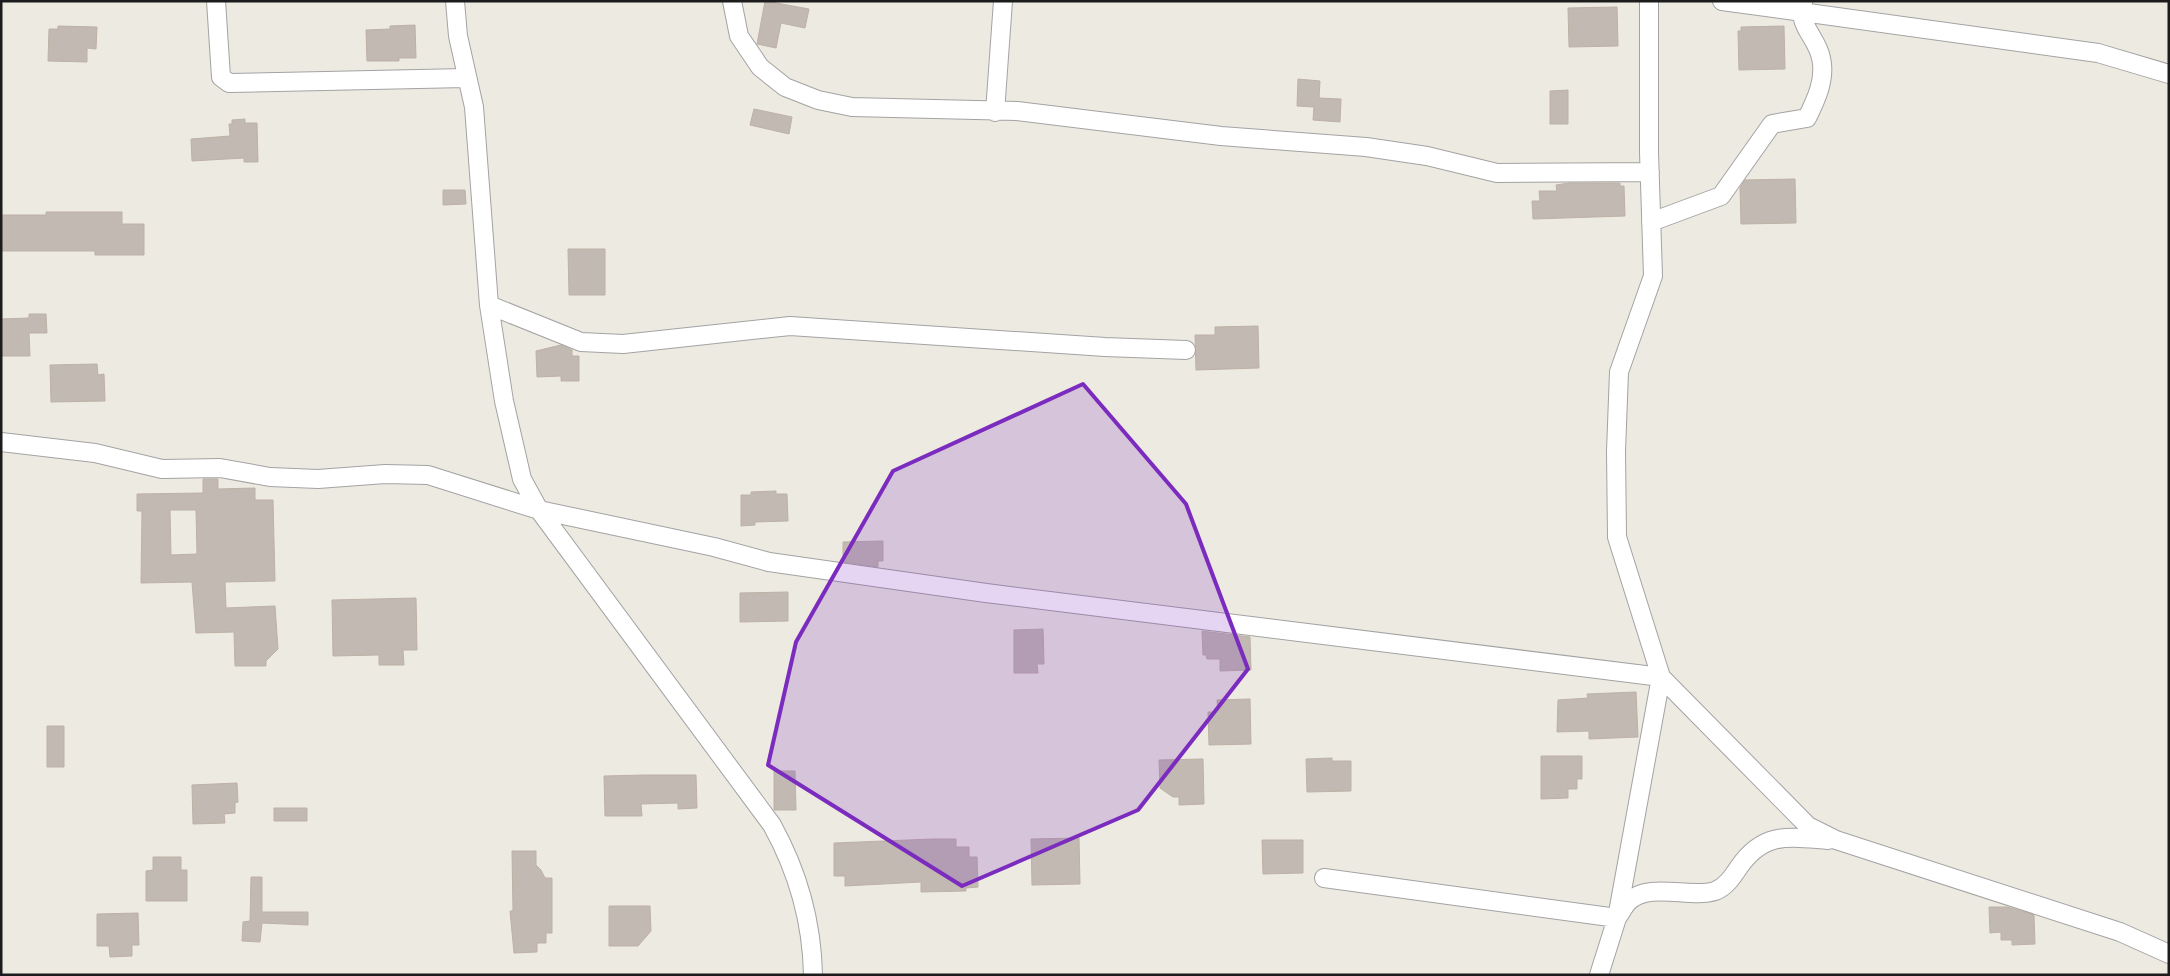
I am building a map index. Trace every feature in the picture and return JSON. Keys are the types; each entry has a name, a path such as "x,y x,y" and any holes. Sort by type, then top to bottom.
{"street":[{"path":"216,1 221,77 229,82 466,78"},
{"path":"454,1 458,36 474,107 489,305 512,443 522,479 539,510 772,825 792,865 806,908 811,938 813,975"},
{"path":"732,1 739,36 760,67 785,87 818,100 852,107 1038,113 1221,136 1366,146 1427,156 1497,173 1650,172"},
{"path":"995,112 1003,1"},
{"path":"1648,1 1652,276 1619,372 1616,390 1617,537 1661,678 1808,826 1836,840 2120,932 2169,954"},
{"path":"1722,1 1802,7 2098,53 2169,74"},
{"path":"1651,222 1721,196 1772,124 1807,118 1818,95 1822,78 1821,58 1812,38 1803,25 1802,7"},
{"path":"489,305 581,342 623,344 790,326 1105,347 1186,350"},
{"path":"1,442 95,453 162,468 220,468 270,477 318,479 385,474 428,475 539,510 714,547 768,562 986,593 1661,678"},
{"path":"1599,975 1617,918 1661,678"},
{"path":"1617,918 1629,901 1641,895 1662,891 1689,894 1715,891 1729,881 1744,860 1762,844 1780,837 1836,840"},
{"path":"1324,878 1617,918"}],"highlighted area":[{"path":"1083,384 1186,504 1248,669 1138,810 962,886 768,765 796,642 893,471"}],"building":[{"path":"765,1 809,9 805,28 781,23 776,48 757,44"},
{"path":"1617,7 1618,46 1569,47 1568,8"},
{"path":"415,25 416,58 399,58 399,61 367,61 366,30 390,29 390,26"},
{"path":"58,26 97,27 96,49 87,48 87,62 48,61 49,29 58,29"},
{"path":"1784,26 1785,69 1739,70 1738,31 1741,31 1741,27"},
{"path":"1298,79 1320,81 1319,98 1341,99 1340,122 1313,120 1314,107 1297,106"},
{"path":"1568,90 1568,124 1550,124 1550,91"},
{"path":"754,109 792,117 789,134 750,125"},
{"path":"245,119 245,123 257,123 258,162 244,162 244,158 192,161 191,139 230,136 229,124 232,124 232,120"},
{"path":"1795,179 1796,223 1741,224 1740,188 1745,180"},
{"path":"1569,183 1620,183 1620,186 1624,186 1625,216 1533,219 1532,201 1540,201 1539,191 1557,191 1556,185"},
{"path":"443,190 465,190 466,204 443,205"},
{"path":"46,212 122,212 122,224 144,224 144,255 95,255 95,251 1,251 1,215 46,215"},
{"path":"568,249 605,249 605,295 569,295"},
{"path":"29,314 46,314 47,333 29,333 30,356 1,356 1,319 29,318"},
{"path":"1258,326 1259,368 1196,370 1195,335 1215,335 1215,327"},
{"path":"561,345 572,350 572,356 579,356 579,381 561,381 561,376 537,377 536,351"},
{"path":"97,364 98,375 104,374 105,401 51,402 50,365"},
{"path":"203,479 218,479 218,489 255,488 255,500 273,500 275,581 225,582 226,608 275,606 278,649 266,661 266,666 235,666 234,632 196,633 192,582 141,583 142,511 137,511 137,494 203,493","holes":["170,510 196,510 197,554 171,555"]},
{"path":"776,491 776,494 787,494 788,521 755,522 755,525 741,526 741,495 751,495 751,492"},
{"path":"883,541 883,561 878,561 878,567 843,562 843,542"},
{"path":"788,592 788,621 740,622 740,593"},
{"path":"416,598 417,650 403,650 404,665 379,665 379,655 333,656 332,600"},
{"path":"1043,629 1044,664 1037,664 1038,673 1014,673 1014,630"},
{"path":"1202,631 1250,637 1251,670 1220,671 1220,659 1207,659 1206,655 1203,655"},
{"path":"1636,692 1638,737 1589,739 1589,731 1557,732 1558,700 1588,698 1587,694"},
{"path":"1250,699 1251,744 1209,745 1208,712 1218,712 1217,700"},
{"path":"47,726 64,726 64,767 47,767"},
{"path":"1541,756 1582,756 1582,779 1577,779 1577,789 1568,789 1568,798 1541,799"},
{"path":"1332,758 1332,761 1351,761 1351,791 1307,792 1306,759"},
{"path":"1203,759 1204,804 1179,805 1179,797 1173,797 1160,788 1159,760"},
{"path":"774,771 795,771 796,810 774,810"},
{"path":"696,775 697,808 678,809 678,803 641,804 642,816 605,816 604,776"},
{"path":"237,783 238,802 235,803 235,813 224,814 225,823 193,824 192,785"},
{"path":"274,808 307,808 307,821 274,821"},
{"path":"1079,838 1080,884 1032,885 1031,839"},
{"path":"956,839 956,847 969,847 969,857 977,857 978,887 966,888 966,891 921,892 921,882 845,886 845,876 834,876 834,843"},
{"path":"1262,840 1303,840 1303,873 1263,874"},
{"path":"512,851 536,851 536,865 545,878 552,878 552,933 546,933 546,943 537,943 537,952 514,953 510,911 513,911"},
{"path":"153,857 181,857 181,870 187,870 187,901 146,901 146,871 153,870"},
{"path":"251,877 262,877 262,912 308,912 308,925 262,923 260,942 242,941 243,922 250,921"},
{"path":"609,906 650,906 651,931 638,946 609,946"},
{"path":"1989,907 2007,907 2034,915 2035,944 2012,945 2012,940 2001,940 2001,932 1990,933"},
{"path":"138,913 139,945 132,945 132,956 110,957 109,946 97,946 97,914"}]}
